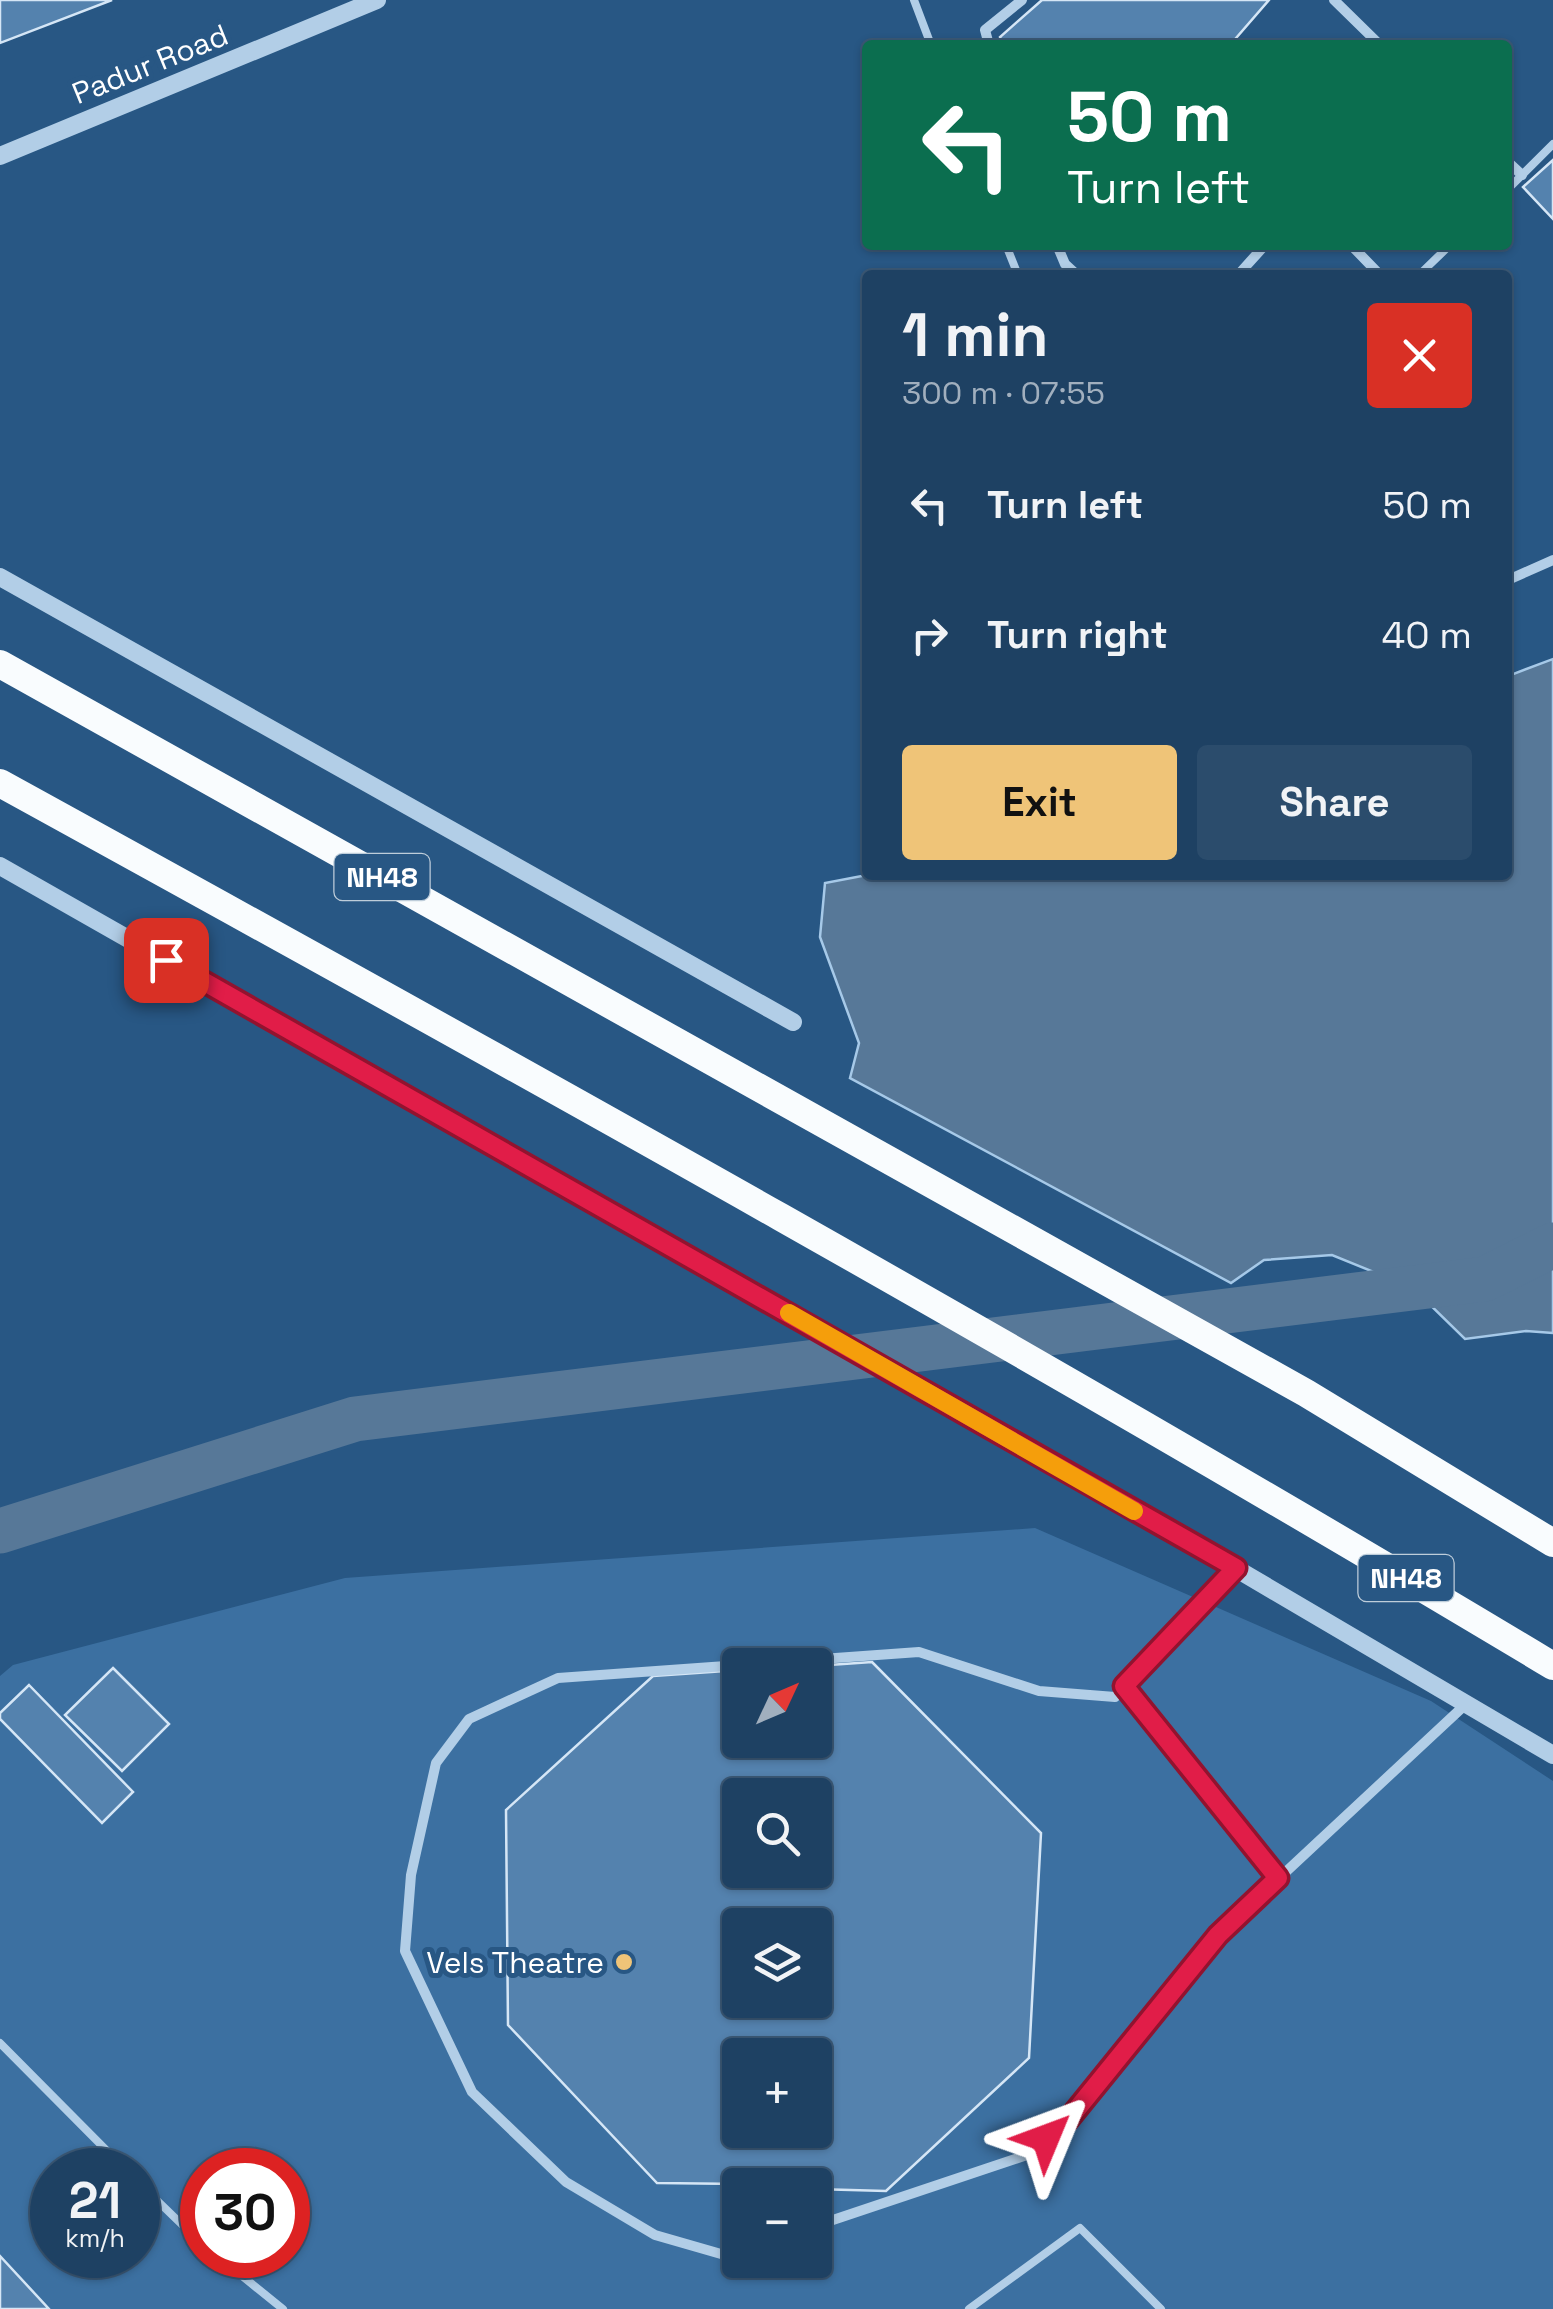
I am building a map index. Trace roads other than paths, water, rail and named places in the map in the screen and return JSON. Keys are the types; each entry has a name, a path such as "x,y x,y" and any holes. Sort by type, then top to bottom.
{"highway":[{"name":"NH48","path":"0,664 1306,1393 1553,1543"},
{"name":"NH48","path":"0,783 703,1170 1260,1490 1553,1666"}],"street":[{"name":"Padur Road","path":"0,156 377,0"},
{"path":"988,40 985,30 1022,0"},
{"path":"1334,0 1375,40"},
{"path":"1512,165 1522,174"},
{"path":"1242,270 1260,250"},
{"path":"1355,250 1375,270"},
{"path":"1512,578 1553,560"},
{"path":"0,577 793,1022"},
{"path":"0,866 1236,1568 1553,1755"},
{"path":"722,2254 655,2235 566,2182 472,2092 406,1952 410,1875 436,1763 469,1719 558,1678 919,1652 1039,1691 1115,1696 1236,1568"},
{"path":"1124,1686 1278,1878"},
{"path":"832,2220 1024,2156 1068,2120 1218,1935 1466,1704"}],"lane":[{"path":"914,0 929,40"},
{"path":"1512,185 1553,144"},
{"path":"1424,270 1445,250"},
{"path":"0,2043 104,2148"},
{"path":"160,2203 180,2223"},
{"path":"970,2309 1080,2228 1161,2309"},
{"path":"244,2278 282,2309"}],"waterway":[{"path":"0,1531 355,1419 1485,1279 1553,1245"}],"place":[{"name":"Vels Theatre","path":"624,1962"}]}
